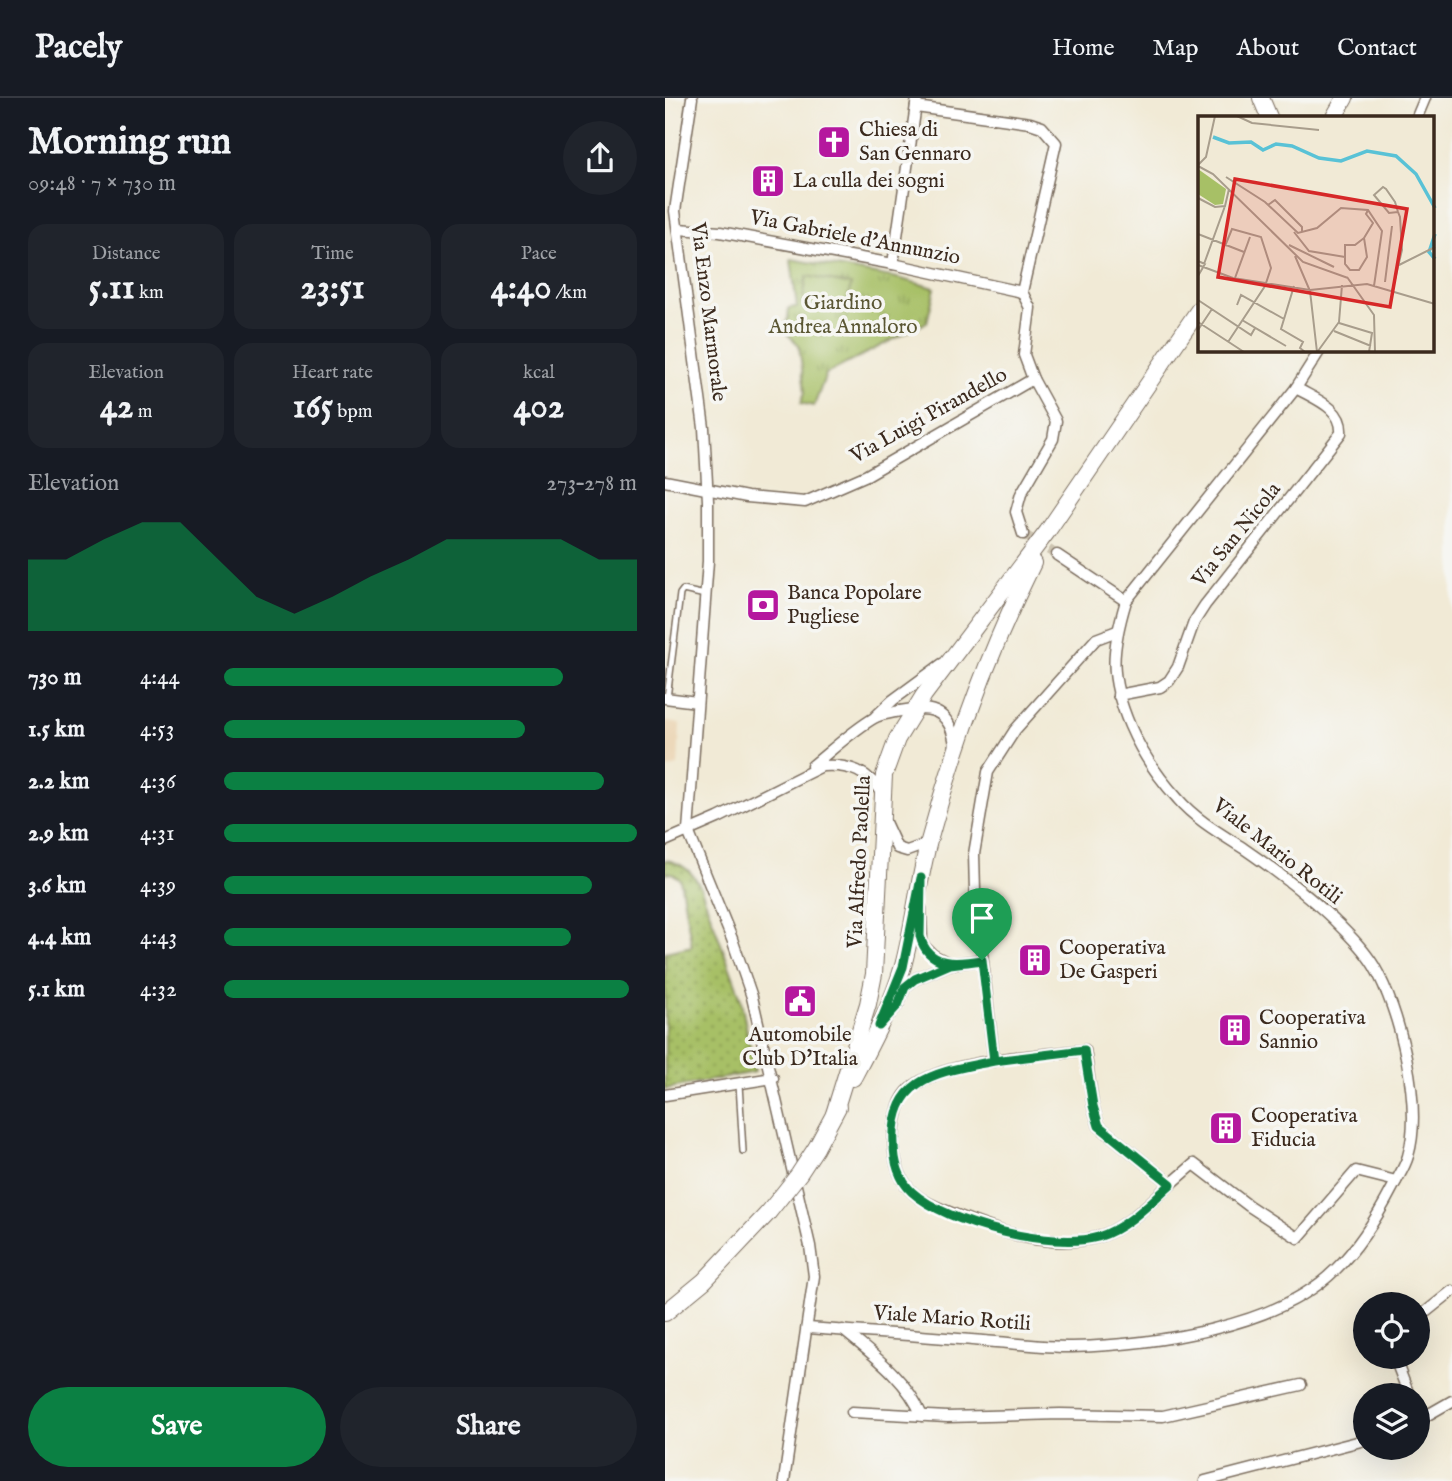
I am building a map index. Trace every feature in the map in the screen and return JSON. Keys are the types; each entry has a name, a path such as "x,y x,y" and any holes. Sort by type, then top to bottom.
{"main road":[{"path":"1261,98 1269,116"},
{"path":"1334,116 1345,98"},
{"name":"Via Alfredo Paolella","path":"834,1114 868,1004 874,974 884,775 891,753 916,708 1047,532 1198,311"},
{"name":"Via Alfredo Paolella","path":"665,1313 704,1281 768,1213 799,1174 834,1114 879,1026 903,967 929,843 955,751 997,639 1047,532"}],"street":[{"name":"Via Enzo Marmorale","path":"688,831 708,561 708,490 704,428 675,212 692,98"},
{"path":"1417,116 1425,98"},
{"path":"893,264 917,103"},
{"name":"Via Luigi Pirandello","path":"665,481 747,497 804,502 867,475 1033,379 1024,355 1030,308 1022,292 1056,143 1042,127 1030,123 917,103"},
{"name":"Via Gabriele d'Annunzio","path":"678,229 720,232 893,264 1022,292"},
{"name":"Viale Mario Rotili","path":"808,1328 1069,1347 1173,1336 1245,1321 1309,1291 1335,1271 1380,1211 1396,1181 1408,1157 1413,1095 1409,1070 1387,993 1374,965 1357,943 1303,892 1179,801 1139,750 1118,695 1113,661 1117,631 1126,601 1296,388 1319,352"},
{"path":"1023,534 1016,512 1020,495 1053,439 1056,421 1033,379"},
{"name":"Via San Nicola","path":"1118,695 1160,687 1169,681 1178,667 1186,638 1194,622 1221,582 1341,433 1342,424 1338,414 1296,388"},
{"path":"1058,555 1126,601"},
{"path":"994,1061 975,891 974,855 988,772 1015,730 1096,639 1117,631"},
{"path":"799,776 955,654"},
{"path":"666,698 697,702"},
{"path":"876,716 916,708 938,712 950,724 954,733 955,751"},
{"path":"665,841 822,766 839,765 857,769 876,784 884,798"},
{"path":"883,817 897,848 907,851 929,843"},
{"path":"688,831 753,997 810,1246 814,1276 808,1328 801,1354 786,1481"},
{"path":"921,878 922,944 933,955 950,964"},
{"path":"879,1026 898,1005 905,987 915,979 950,964 982,960"},
{"path":"1171,1184 1099,1126 1084,1050 994,1061 939,1072 909,1090 895,1124 894,1155 902,1181 927,1203 993,1230 1053,1241 1075,1241 1100,1236 1118,1227 1134,1217 1171,1184 1193,1164 1298,1238 1356,1171 1396,1181"},
{"path":"665,1095 773,1078"},
{"path":"1430,1309 1452,1292"},
{"path":"843,1330 905,1386 922,1416"},
{"path":"852,1412 922,1416 1163,1416 1301,1385"},
{"path":"1430,1412 1452,1401"},
{"path":"1205,1481 1353,1443"}],"lane":[{"path":"666,698 680,594 684,590 705,595"},
{"path":"739,1084 743,1151"}],"shaded area":[{"path":"665,721 680,724 678,766 665,769"}],"green space":[{"name":"Giardino Andrea Annaloro","path":"791,259 897,278 935,288 927,322 826,374 814,406 801,403 805,392 799,345 783,330 789,308 797,307"},
{"path":"807,276 851,285 845,312 802,304"},
{"path":"665,860 685,868 700,886 740,996 755,1072 665,1089 665,952 692,946 680,879 672,873 665,874"}],"tunnel":[{"path":"1023,534 1057,555"}],"place":[{"name":"Chiesa di San Gennaro","path":"834,142"},
{"name":"La culla dei sogni","path":"768,181"},
{"name":"Banca Popolare Pugliese","path":"763,605"},
{"name":"Cooperativa De Gasperi","path":"1035,960"},
{"name":"Automobile Club D'Italia","path":"800,1001"},
{"name":"Cooperativa Sannio","path":"1235,1030"},
{"name":"Cooperativa Fiducia","path":"1226,1128"}],"route":[{"path":"982,960 950,964 933,955 922,944 921,878 903,967 879,1026 898,1005 905,987 915,979 950,964 982,960 994,1061 939,1072 909,1090 897,1114 893,1139 894,1155 902,1181 927,1203 993,1230 1053,1241 1075,1241 1100,1236 1134,1217 1171,1184 1099,1126 1084,1050 994,1061 982,960"}]}
